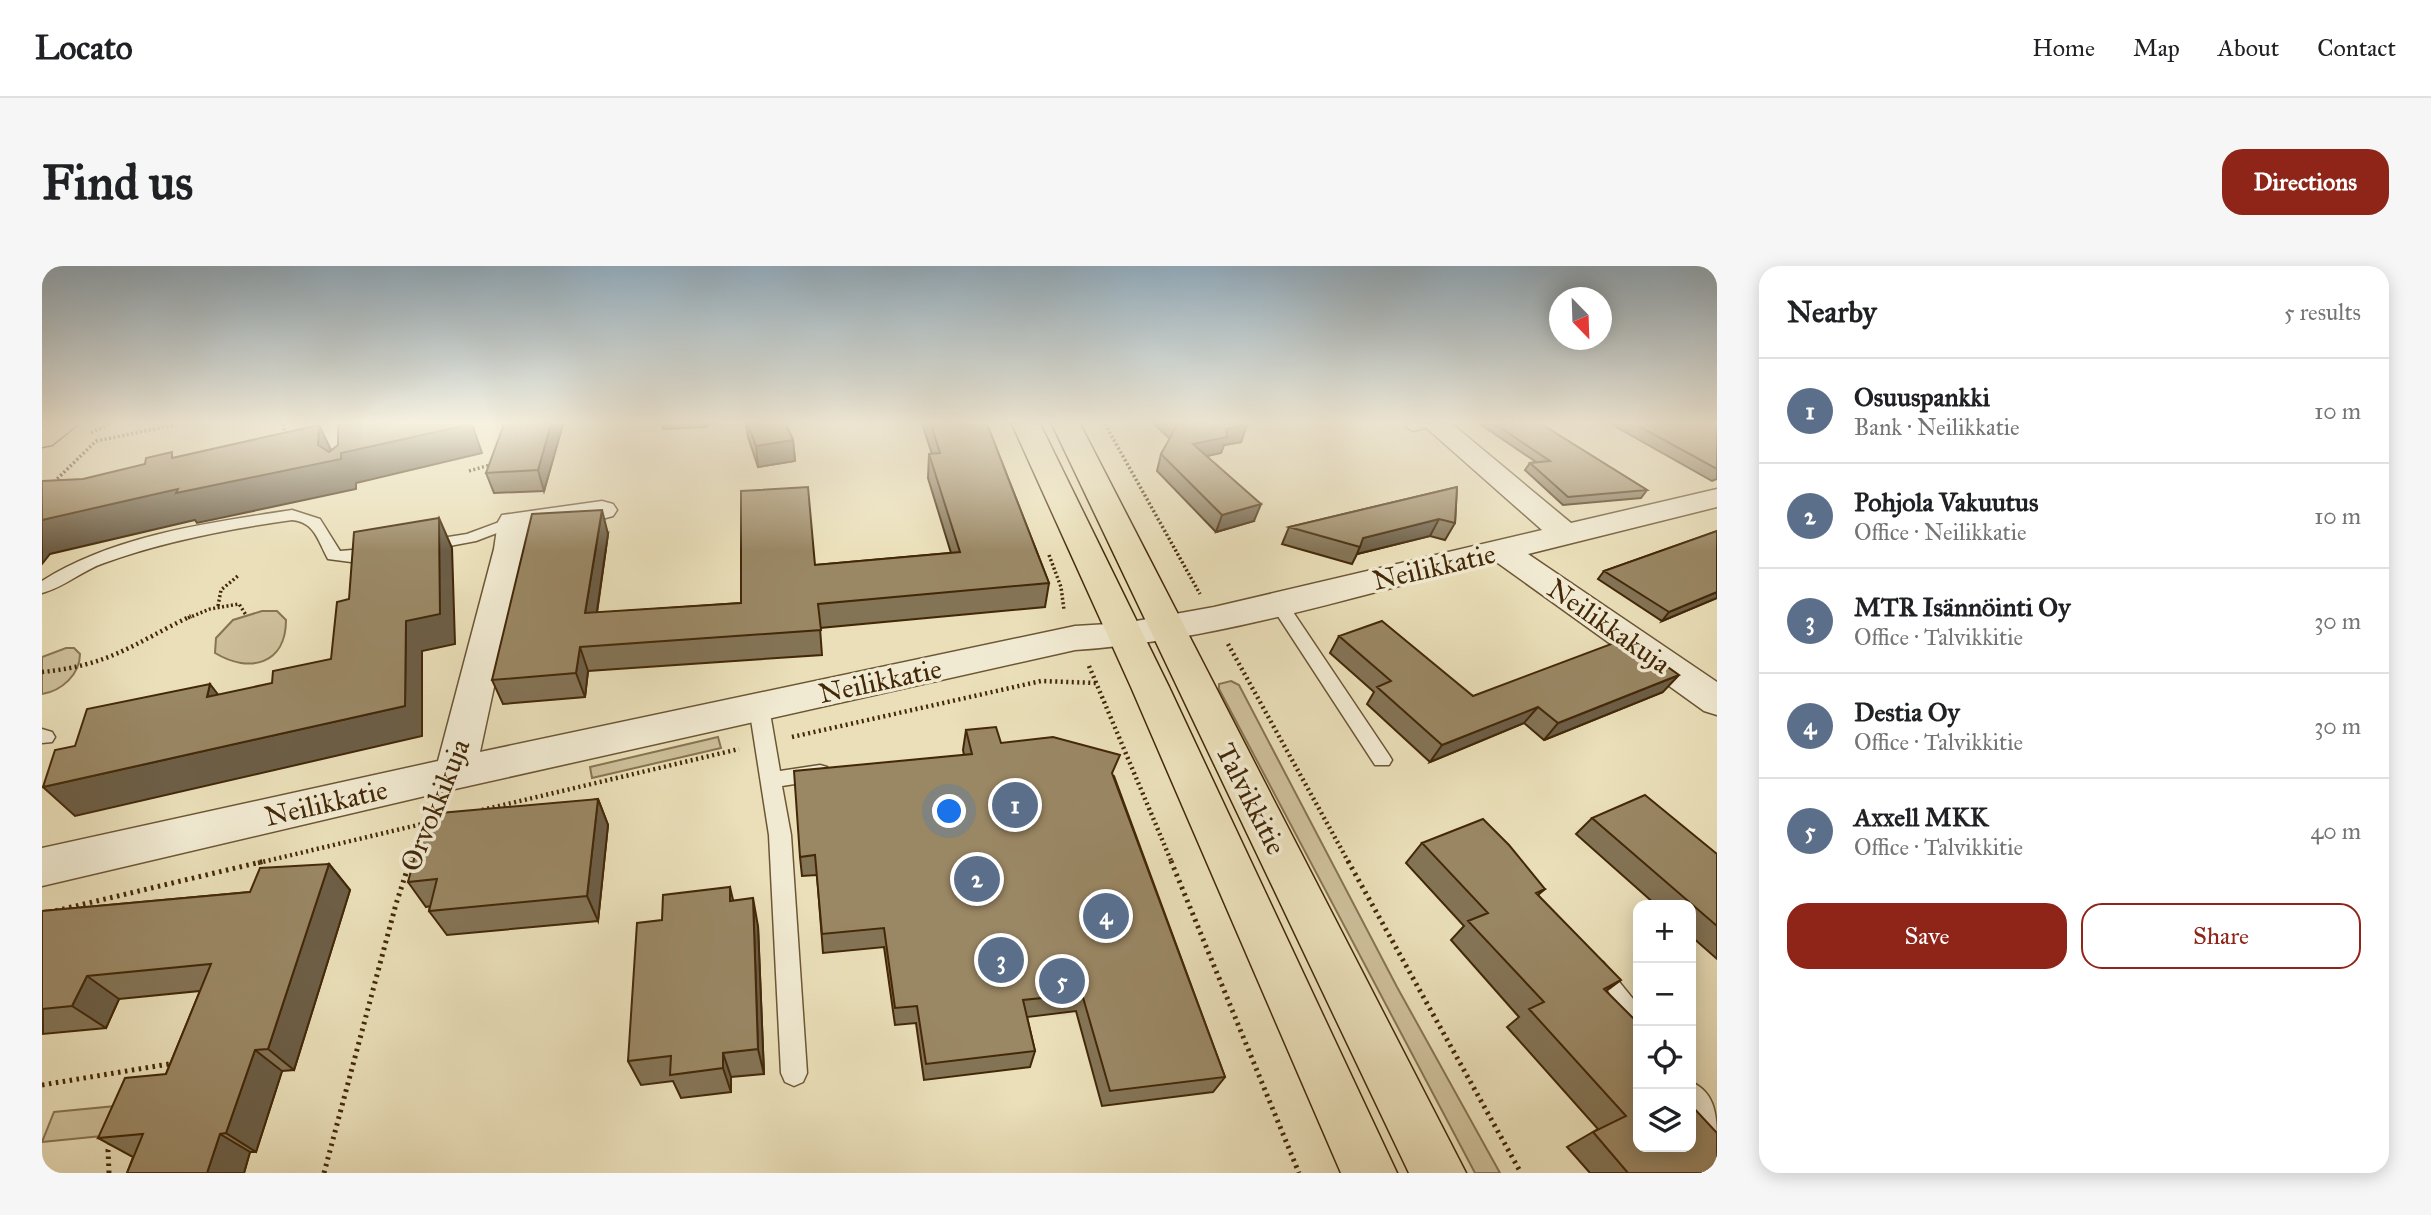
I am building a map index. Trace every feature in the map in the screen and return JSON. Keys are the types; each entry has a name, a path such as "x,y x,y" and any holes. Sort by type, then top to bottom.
{"main road":[{"name":"Talvikkitie","path":"1046,466 1368,1173"},
{"name":"Talvikkitie","path":"1087,466 1438,1173"}],"street":[{"path":"1480,466 1566,535"},
{"name":"Neilikkatie","path":"42,867 455,773 762,725 1075,638 1125,635 1214,619 1717,498"},
{"path":"513,522 602,510"},
{"name":"Orvokkikuja","path":"455,773 510,550 513,522"},
{"name":"Neilikkakuja","path":"1502,551 1717,701"}],"lane":[{"path":"42,588 58,576 107,555 292,515 311,518 322,527 334,555 352,557 470,538 513,522"},
{"path":"1279,604 1382,760"},
{"path":"762,725 780,835 794,1073"},
{"path":"769,780 838,771"},
{"path":"1581,953 1633,1018"},
{"path":"1696,1102 1717,1132"}],"path":[{"path":"47,490 71,466"},
{"path":"469,471 485,466"},
{"path":"1129,466 1521,1173"},
{"path":"218,606 221,590 232,578 239,575"},
{"path":"1061,587 1064,613 1096,682 1299,1173"},
{"path":"42,672 99,663 134,649 187,616 218,606 239,604 246,615"},
{"path":"472,812 762,725 1041,681 1096,682"},
{"name":"Orvokkikuja","path":"324,1173 396,904 423,824 455,773"},
{"path":"42,914 448,818"},
{"path":"42,1084 175,1063 181,1052"},
{"path":"139,1079 145,1068"},
{"path":"109,1173 108,1150 113,1138"}],"shaded area":[{"path":"262,611 277,611 286,620 280,647 273,655 264,661 241,663 215,653 216,638 233,620"},
{"path":"66,648 74,648 80,654 77,668 63,685 42,694 42,657"},
{"path":"1231,681 1239,685 1397,987 1500,1173 1475,1173 1219,689 1219,684"},
{"path":"718,737 721,748 592,778 590,767"},
{"path":"116,1106 102,1136 42,1142 54,1112"}],"building":[{"path":"135,466 305,466 176,493 178,489 42,520 42,481 83,479"},
{"path":"488,466 539,466 538,470 486,473"},
{"path":"933,466 1004,466 1049,583 818,604 821,630 580,647 576,673 492,680 532,514 602,510 585,613 741,603 741,491 808,487 815,565 960,552"},
{"path":"1173,466 1218,466 1261,504 1222,515"},
{"path":"1534,466 1609,466 1647,490 1568,497"},
{"path":"1457,487 1455,523 1439,519 1363,538 1360,547 1289,527"},
{"path":"439,518 440,614 406,621 405,706 43,787 55,750 75,746 87,709 210,684 207,697 272,683 273,671 331,659 337,602 349,599 354,532"},
{"path":"1717,531 1717,592 1669,612 1604,571"},
{"path":"1382,621 1473,696 1627,638 1679,675 1558,723 1538,707 1442,745 1377,687 1391,681 1339,636"},
{"path":"996,727 1001,743 1053,737 1120,755 1112,773 1225,1077 1110,1091 1082,994 1023,1000 1035,1051 926,1064 917,1006 895,1008 884,928 822,934 815,855 800,857 794,771 972,754 966,730"},
{"path":"1645,795 1717,854 1717,926 1696,908 1696,900 1687,900 1592,818"},
{"path":"598,799 587,896 429,911 437,879 408,882 421,832 436,830 440,813"},
{"path":"1483,819 1509,845 1545,889 1536,893 1621,980 1604,989 1633,1018 1633,1152 1696,1152 1696,1110 1717,1133 1717,1173 1628,1173 1593,1132 1626,1116 1529,1009 1544,1002 1468,921 1488,913 1422,843"},
{"path":"329,864 268,1049 255,1050 226,1133 220,1134 207,1173 127,1173 143,1134 98,1138 125,1078 166,1074 211,964 87,976 72,1006 42,1009 42,911 250,892 260,868"},
{"path":"730,887 730,901 753,898 758,1049 723,1053 723,1068 670,1075 671,1056 628,1061 637,923 662,920 663,895"}],"place":[{"name":"Osuuspankki","path":"1015,805"},
{"name":"Pohjola Vakuutus","path":"977,879"},
{"name":"Destia Oy","path":"1106,916"},
{"name":"MTR Isännöinti Oy","path":"1001,960"},
{"name":"Axxell MKK","path":"1062,981"}]}
